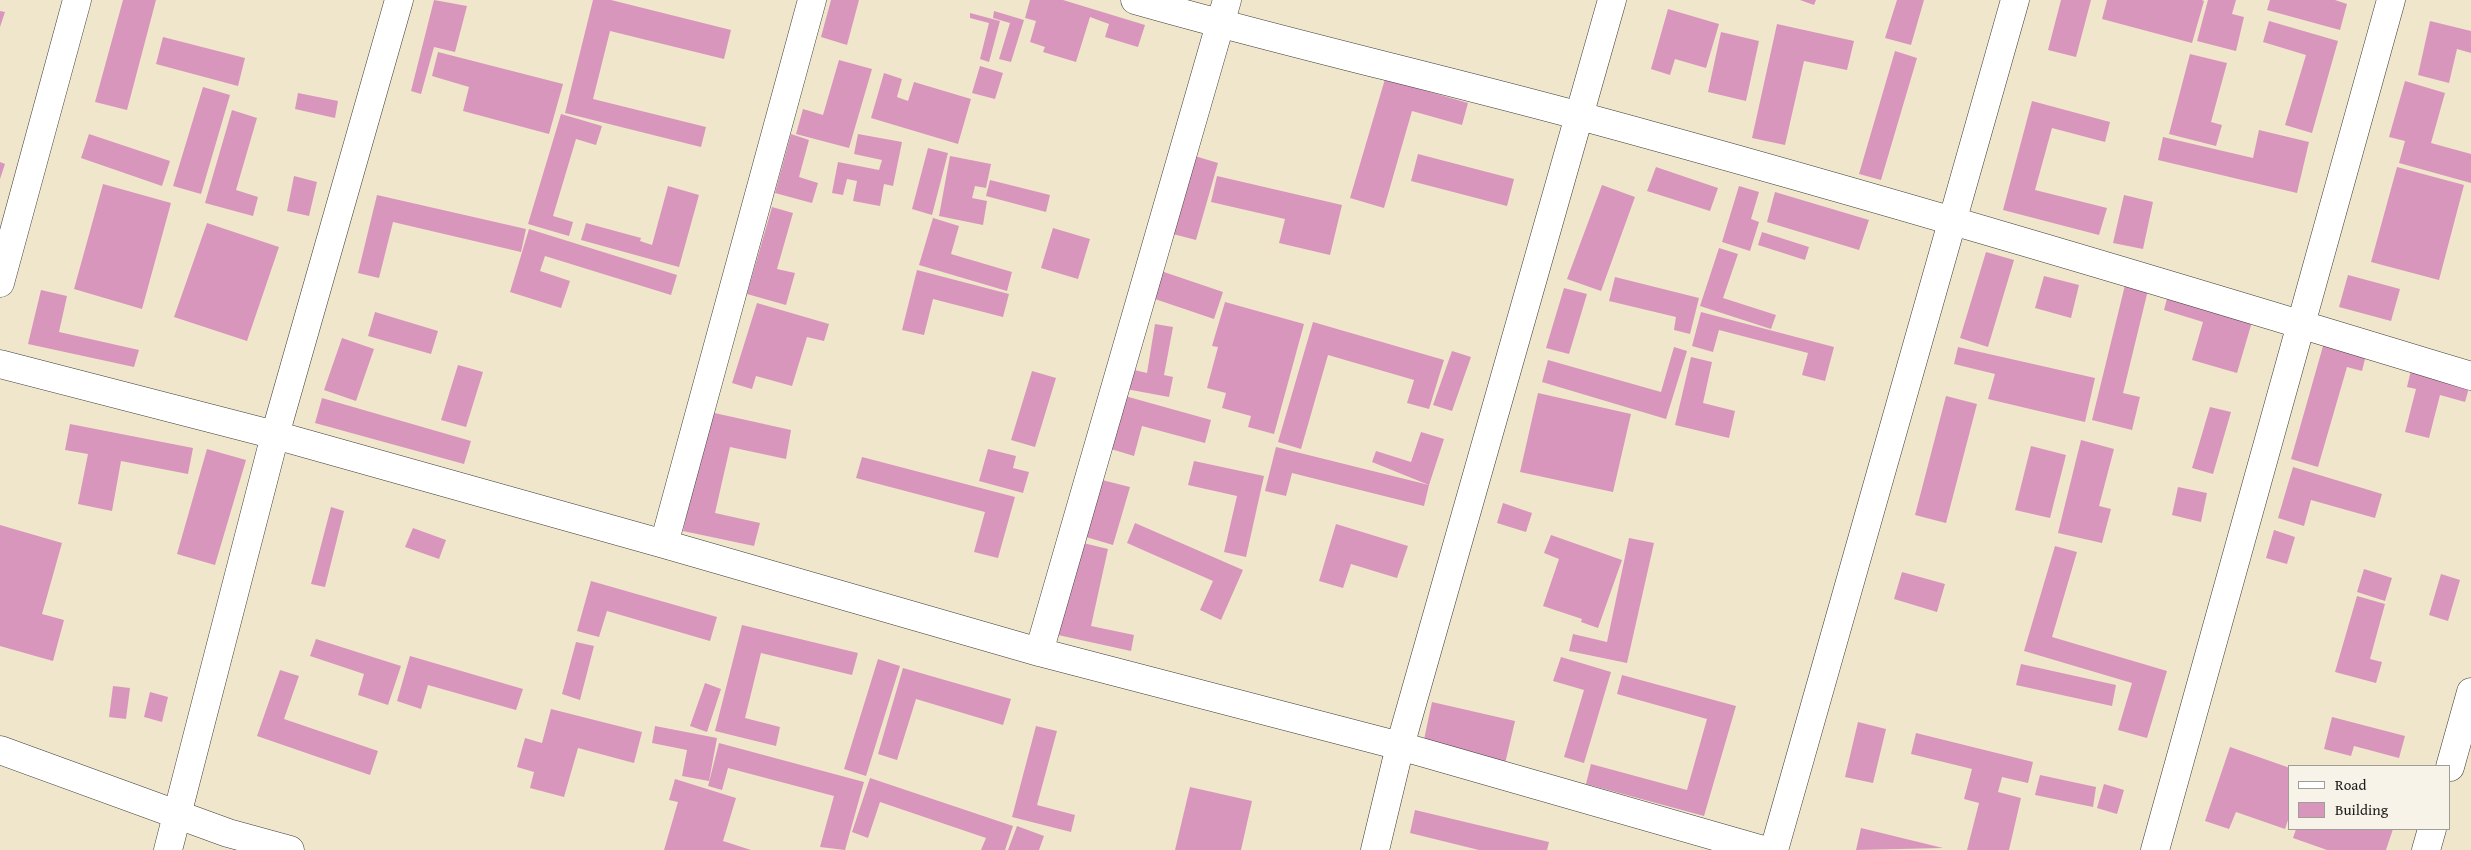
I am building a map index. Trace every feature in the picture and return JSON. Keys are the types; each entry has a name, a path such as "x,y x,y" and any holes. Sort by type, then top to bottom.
{"street":[{"path":"0,283 77,0"},
{"path":"168,850 275,435 399,0"},
{"path":"664,544 812,0"},
{"path":"1135,0 1224,12 1579,116 1951,220 2471,376"},
{"path":"1374,850 1400,746 1612,0"},
{"path":"1774,850 1951,220 2015,0"},
{"path":"2155,850 2391,0"},
{"path":"1038,652 1224,12"},
{"path":"0,364 275,435 664,544 1038,652 1400,746 1763,850"},
{"path":"2451,765 2471,692"},
{"path":"0,750 228,833 290,850"},
{"path":"2426,850 2432,830"}],"building":[{"path":"123,0 156,0 127,110 95,102"},
{"path":"434,0 467,6 455,52 434,47 421,94 411,91"},
{"path":"593,0 611,0 731,30 724,59 610,31 593,99 706,127 701,147 565,113"},
{"path":"831,0 859,0 847,45 821,37"},
{"path":"1030,0 1063,0 1145,25 1138,47 1105,37 1109,24 1090,17 1076,62 1043,52 1045,47 1030,42 1036,21 1025,18"},
{"path":"1800,0 1816,0 1814,5"},
{"path":"1897,0 1924,0 1911,45 1885,38"},
{"path":"2061,0 2091,0 2076,57 2048,50"},
{"path":"2107,0 2204,1 2192,43 2102,19"},
{"path":"2208,0 2236,0 2232,14 2244,17 2236,51 2197,41"},
{"path":"2270,0 2335,0 2347,4 2340,30 2267,10"},
{"path":"1668,9 1719,24 1706,68 1675,59 1670,75 1651,69"},
{"path":"0,11 5,12 0,27"},
{"path":"994,11 1024,20 1011,62 999,59 1010,23 993,18"},
{"path":"970,13 1000,21 989,62 980,59 989,23 970,18"},
{"path":"2269,21 2338,41 2312,133 2285,125 2306,55 2263,42"},
{"path":"2430,21 2471,31 2471,53 2457,49 2449,83 2418,75"},
{"path":"1777,24 1854,41 1847,70 1804,61 1785,145 1752,138"},
{"path":"1721,32 1759,41 1746,101 1708,92"},
{"path":"163,37 245,58 238,86 156,64"},
{"path":"1895,51 1917,58 1881,180 1859,174"},
{"path":"438,52 563,84 549,134 463,111 469,87 432,76"},
{"path":"2190,54 2227,63 2211,122 2222,125 2216,146 2169,134"},
{"path":"839,60 872,69 849,148 796,134 803,109 823,115"},
{"path":"980,66 1003,73 995,99 972,93"},
{"path":"884,73 902,79 897,97 908,101 914,82 971,99 958,144 871,118"},
{"path":"1385,79 1468,103 1462,125 1412,111 1384,208 1350,198"},
{"path":"2405,81 2445,93 2431,143 2471,154 2471,183 2399,163 2405,141 2389,137"},
{"path":"203,87 230,95 201,194 173,186"},
{"path":"298,93 338,101 335,118 295,109"},
{"path":"2032,101 2110,122 2105,142 2052,128 2035,190 2107,208 2099,235 2003,210"},
{"path":"232,110 257,118 236,190 258,197 253,216 205,203"},
{"path":"561,114 602,126 596,145 576,139 553,216 573,222 569,236 528,224"},
{"path":"2259,130 2309,142 2297,193 2158,160 2163,137 2253,158"},
{"path":"89,134 170,161 162,186 81,158"},
{"path":"791,134 809,140 799,177 818,183 812,203 775,193"},
{"path":"858,134 902,142 893,186 884,184 880,206 853,201 857,181 847,179 843,195 832,193 838,162 879,170 882,160 854,154"},
{"path":"928,148 948,153 932,215 912,209"},
{"path":"1418,154 1514,179 1507,206 1411,181"},
{"path":"950,156 991,164 986,188 975,186 972,198 987,201 983,225 939,216"},
{"path":"1195,156 1218,163 1196,240 1173,234"},
{"path":"0,162 5,164 0,179"},
{"path":"1656,167 1718,188 1710,211 1647,191"},
{"path":"2397,167 2464,185 2439,280 2371,262"},
{"path":"294,176 317,182 309,216 287,211"},
{"path":"1217,176 1342,205 1330,255 1279,243 1285,219 1211,202"},
{"path":"990,180 1050,195 1046,212 986,196"},
{"path":"103,184 171,203 142,309 74,289"},
{"path":"1602,185 1635,197 1601,291 1567,279"},
{"path":"668,186 699,195 679,267 581,240 586,223 641,238 640,241 652,245"},
{"path":"1739,186 1759,192 1751,219 1759,222 1750,251 1722,242"},
{"path":"1775,192 1869,220 1859,250 1767,222"},
{"path":"377,195 526,229 521,252 393,222 379,278 358,273"},
{"path":"2124,195 2153,202 2143,249 2113,243"},
{"path":"772,207 793,213 777,269 795,273 786,305 747,294"},
{"path":"933,218 959,226 951,254 1012,272 1007,291 919,265"},
{"path":"207,223 279,247 247,341 174,317"},
{"path":"1053,228 1090,239 1078,279 1041,268"},
{"path":"529,229 677,275 671,295 545,256 540,271 570,281 561,308 510,292"},
{"path":"1762,232 1809,247 1805,260 1758,245"},
{"path":"1719,248 1738,254 1723,298 1776,315 1771,329 1700,306"},
{"path":"1986,252 2014,260 1988,347 1960,338"},
{"path":"917,270 1009,294 1003,317 933,299 924,335 902,330"},
{"path":"1158,270 1223,292 1214,319 1149,297"},
{"path":"2348,275 2400,289 2391,321 2339,307"},
{"path":"2044,276 2079,285 2071,318 2035,308"},
{"path":"1615,277 1699,298 1690,334 1674,330 1676,317 1609,301"},
{"path":"2125,285 2148,290 2123,393 2140,397 2132,430 2092,420"},
{"path":"1564,288 1587,294 1569,354 1546,348"},
{"path":"41,290 67,296 59,332 139,350 134,367 28,344"},
{"path":"2169,291 2254,315 2237,373 2192,360 2203,322 2164,310"},
{"path":"1225,302 1304,324 1274,434 1248,427 1251,416 1222,408 1226,393 1207,388 1218,347 1212,346"},
{"path":"757,303 829,324 824,341 807,337 792,386 756,376 752,389 732,383"},
{"path":"375,312 438,331 431,354 368,336"},
{"path":"1701,312 1834,347 1825,381 1802,375 1808,353 1719,330 1713,352 1692,346"},
{"path":"1313,322 1444,360 1429,409 1407,403 1414,380 1328,355 1301,449 1278,442"},
{"path":"1155,324 1173,327 1164,375 1173,377 1169,397 1126,389 1130,369 1147,373"},
{"path":"342,338 374,349 356,401 324,390"},
{"path":"2325,339 2367,351 2362,371 2347,367 2318,467 2291,459"},
{"path":"1674,347 1687,351 1666,419 1542,382 1548,360 1661,392"},
{"path":"1958,347 2095,378 2085,422 1988,399 1995,374 1954,364"},
{"path":"1452,351 1471,357 1452,411 1433,405"},
{"path":"1691,357 1712,362 1703,403 1735,411 1729,438 1675,425"},
{"path":"458,365 483,372 466,427 441,420"},
{"path":"2412,366 2471,381 2465,402 2440,395 2429,438 2405,432 2416,389 2407,387"},
{"path":"1032,371 1056,378 1035,447 1011,440"},
{"path":"1538,393 1631,414 1613,492 1520,472"},
{"path":"1125,396 1211,420 1205,443 1142,426 1134,456 1111,449"},
{"path":"1946,396 1977,404 1946,523 1915,515"},
{"path":"322,398 471,441 464,464 315,423"},
{"path":"2210,407 2231,412 2213,474 2192,468"},
{"path":"710,412 791,430 786,459 730,447 715,513 760,523 754,546 683,531"},
{"path":"70,424 193,448 188,474 121,461 112,511 78,504 88,454 65,450"},
{"path":"1421,432 1444,439 1429,485 1372,462 1376,451 1411,462"},
{"path":"2081,440 2114,449 2099,506 2111,509 2102,543 2058,533"},
{"path":"2031,446 2066,455 2050,518 2015,510"},
{"path":"1276,447 1429,485 1424,506 1292,473 1286,496 1265,491"},
{"path":"207,449 246,460 215,565 177,554"},
{"path":"988,449 1016,456 1013,468 1029,472 1023,493 979,481"},
{"path":"862,457 1015,497 998,558 974,552 985,512 856,478"},
{"path":"1194,461 1264,476 1246,557 1224,552 1237,496 1188,485"},
{"path":"2293,467 2382,494 2375,518 2311,500 2304,526 2278,518"},
{"path":"1102,480 1130,487 1113,545 1086,537"},
{"path":"2178,487 2207,493 2201,522 2172,515"},
{"path":"1503,503 1532,513 1526,532 1497,523"},
{"path":"331,507 344,511 325,587 311,584"},
{"path":"1135,523 1243,570 1221,620 1200,610 1213,581 1127,543"},
{"path":"1336,524 1408,546 1397,578 1351,564 1343,588 1319,581"},
{"path":"0,525 62,543 42,614 64,620 53,661 0,646"},
{"path":"413,528 446,540 439,559 405,547"},
{"path":"2274,530 2295,537 2287,564 2266,558"},
{"path":"1551,535 1622,560 1598,628 1581,622 1582,619 1543,606 1559,559 1544,553"},
{"path":"1629,538 1654,543 1627,663 1569,651 1573,634 1607,642"},
{"path":"1079,542 1108,549 1091,626 1134,635 1131,651 1058,635"},
{"path":"2055,546 2077,552 2052,637 2167,671 2147,738 2118,730 2132,683 2024,651"},
{"path":"2364,569 2392,578 2385,601 2357,592"},
{"path":"1902,572 1945,584 1937,612 1894,599"},
{"path":"2441,574 2460,580 2448,621 2429,615"},
{"path":"591,581 717,617 710,641 607,611 599,637 577,631"},
{"path":"2357,596 2385,604 2370,659 2382,662 2376,683 2335,672"},
{"path":"742,625 858,653 852,675 761,653 745,718 780,727 776,746 715,731"},
{"path":"316,639 401,666 388,705 358,695 364,674 310,656"},
{"path":"576,642 594,646 580,700 562,694"},
{"path":"410,656 523,689 516,710 428,685 421,709 397,701"},
{"path":"1561,657 1611,672 1584,763 1564,757 1584,690 1553,681"},
{"path":"878,659 900,666 866,776 844,769"},
{"path":"2021,664 2116,685 2112,706 2016,685"},
{"path":"903,668 1011,699 1003,725 916,699 897,760 878,754"},
{"path":"280,670 299,676 284,719 378,751 370,775 257,736"},
{"path":"1622,675 1736,706 1704,816 1586,784 1591,764 1687,790 1707,719 1617,694"},
{"path":"705,683 721,689 707,732 690,726"},
{"path":"113,686 130,688 126,719 109,717"},
{"path":"150,692 168,697 162,722 144,717"},
{"path":"1432,702 1515,721 1504,768 1422,749"},
{"path":"551,709 642,732 634,763 578,748 564,797 530,788 534,772 517,767 525,738 542,743"},
{"path":"2332,717 2405,736 2399,758 2354,746 2351,756 2324,749"},
{"path":"1858,722 1886,729 1873,783 1845,777"},
{"path":"655,726 717,738 709,781 682,776 687,750 652,743"},
{"path":"1036,726 1057,731 1037,805 1075,815 1071,832 1012,817"},
{"path":"1916,733 2033,762 2028,783 2002,777 1998,792 2021,798 2009,850 1967,850 1979,803 1964,799 1972,769 1911,754"},
{"path":"719,743 864,782 845,850 820,847 834,796 728,768 722,790 708,786"},
{"path":"2230,747 2288,767 2288,820 2285,829 2236,812 2229,829 2205,821"},
{"path":"2040,775 2096,787 2093,807 2035,795"},
{"path":"870,778 1013,826 1005,850 981,850 986,838 880,802 868,838 852,832"},
{"path":"675,779 736,798 723,841 751,850 664,850 678,802 669,800"},
{"path":"2104,784 2124,790 2117,814 2097,808"},
{"path":"1190,787 1252,801 1241,850 1175,850"},
{"path":"1415,810 1549,842 1547,850 1479,850 1410,833"},
{"path":"1017,826 1044,836 1039,850 1008,850"},
{"path":"1861,828 1943,848 1856,850"},
{"path":"2296,830 2393,830 2386,850 2327,850 2293,838"}]}
